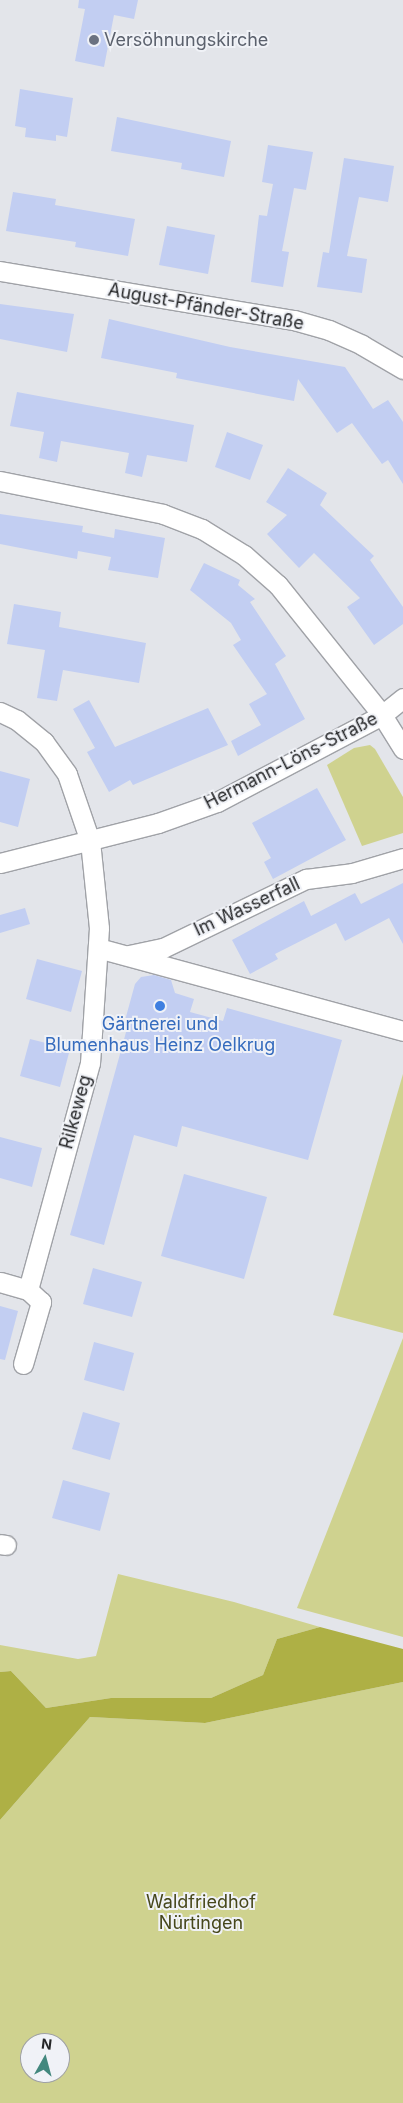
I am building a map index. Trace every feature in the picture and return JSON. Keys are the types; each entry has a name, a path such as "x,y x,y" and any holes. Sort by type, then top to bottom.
{"street":[{"name":"August-Pfänder-Straße","path":"0,271 294,320 346,337 403,369"},
{"path":"0,481 163,514 202,529 244,555 278,585 382,715 403,749"},
{"name":"Hermann-Löns-Straße","path":"0,863 90,841 217,802 382,715 403,698"},
{"name":"Rilkeweg","path":"0,712 17,720 44,742 67,774 90,841 99,928 90,1063 28,1290"},
{"name":"Im Wasserfall","path":"123,955 163,948 306,879 352,873 403,858"},
{"path":"98,948 403,1031"},
{"path":"0,1282 28,1290 41,1302 23,1364"}],"green space":[{"path":"370,745 375,749 403,797 403,833 362,846 327,765 354,748"},
{"path":"403,1074 403,1333 333,1315"},
{"path":"403,1338 403,1637 297,1608"},
{"path":"118,1574 234,1602 320,1627 277,1639 263,1675 211,1698 111,1698 46,1708 11,1671 0,1672 0,1645 78,1659 96,1656"},
{"name":"Waldfriedhof Nürtingen","path":"403,1682 403,2103 0,2103 0,1820 90,1717 205,1723"}],"shaded area":[{"path":"320,1627 403,1649 403,1682 205,1723 90,1717 0,1820 0,1672 11,1671 46,1708 111,1698 211,1698 263,1675 277,1639"}],"building":[{"name":"Versöhnungskirche","path":"79,0 138,0 134,19 114,15 104,67 75,61 85,9 78,8"},
{"path":"20,89 73,98 67,137 56,135 56,141 25,137 26,128 15,126"},
{"path":"117,117 231,141 224,177 181,169 182,163 111,151"},
{"path":"268,145 313,152 306,190 294,188 282,251 289,252 283,287 251,282 259,215 267,216 273,184 262,182"},
{"path":"344,158 394,166 388,202 359,197 347,256 367,259 362,293 317,287 323,252 329,253"},
{"path":"13,192 56,199 55,205 135,219 128,256 75,247 76,242 6,231"},
{"path":"167,226 215,235 208,274 159,265"},
{"path":"0,304 74,314 67,352 0,339"},
{"path":"109,319 230,347 345,367 373,409 388,400 403,422 403,484 388,460 382,464 352,423 337,433 298,379 294,401 176,378 177,373 101,358"},
{"path":"17,392 194,425 187,462 147,455 142,477 125,473 129,453 61,441 57,462 39,458 44,432 10,426"},
{"path":"227,432 263,445 250,480 215,467"},
{"path":"288,468 327,493 320,505 374,556 370,560 403,607 403,624 374,645 347,607 360,598 314,553 299,568 267,534 287,515 266,502"},
{"path":"0,514 83,526 82,532 114,538 115,529 165,538 158,578 108,570 111,557 78,551 77,559 0,544"},
{"path":"204,563 240,580 238,585 255,599 250,602 286,656 275,664 305,719 238,756 231,741 261,725 249,704 267,694 233,645 241,640 231,623 190,590"},
{"path":"14,604 61,612 59,627 146,643 139,683 63,670 57,701 37,698 45,650 7,644"},
{"path":"89,700 115,747 208,708 228,745 133,785 130,780 109,792 87,752 95,748 73,709"},
{"path":"0,771 30,779 18,827 0,822"},
{"path":"317,788 346,840 273,879 264,862 271,858 252,823"},
{"path":"403,883 403,944 389,918 345,941 336,923 275,954 278,959 250,974 232,940 304,901 311,916 355,893 361,904"},
{"path":"25,908 30,924 0,933 0,915"},
{"path":"37,959 82,971 71,1012 26,999"},
{"path":"154,975 171,980 175,993 194,999 190,1012 223,1021 227,1008 342,1040 308,1160 182,1126 177,1147 134,1135 104,1245 70,1235 128,1025 124,1024 135,984 141,977"},
{"path":"30,1039 70,1049 60,1087 20,1076"},
{"path":"0,1137 42,1148 32,1187 0,1178"},
{"path":"184,1174 267,1197 244,1279 161,1256"},
{"path":"93,1268 142,1282 132,1317 83,1304"},
{"path":"0,1306 18,1311 5,1360 0,1359"},
{"path":"94,1342 134,1353 124,1391 84,1380"},
{"path":"83,1412 120,1423 110,1460 72,1449"},
{"path":"63,1480 110,1493 100,1531 52,1518"}],"place":[{"name":"Versöhnungskirche","path":"94,40"},
{"name":"Gärtnerei und Blumenhaus Heinz Oelkrug","path":"160,1006"}]}
